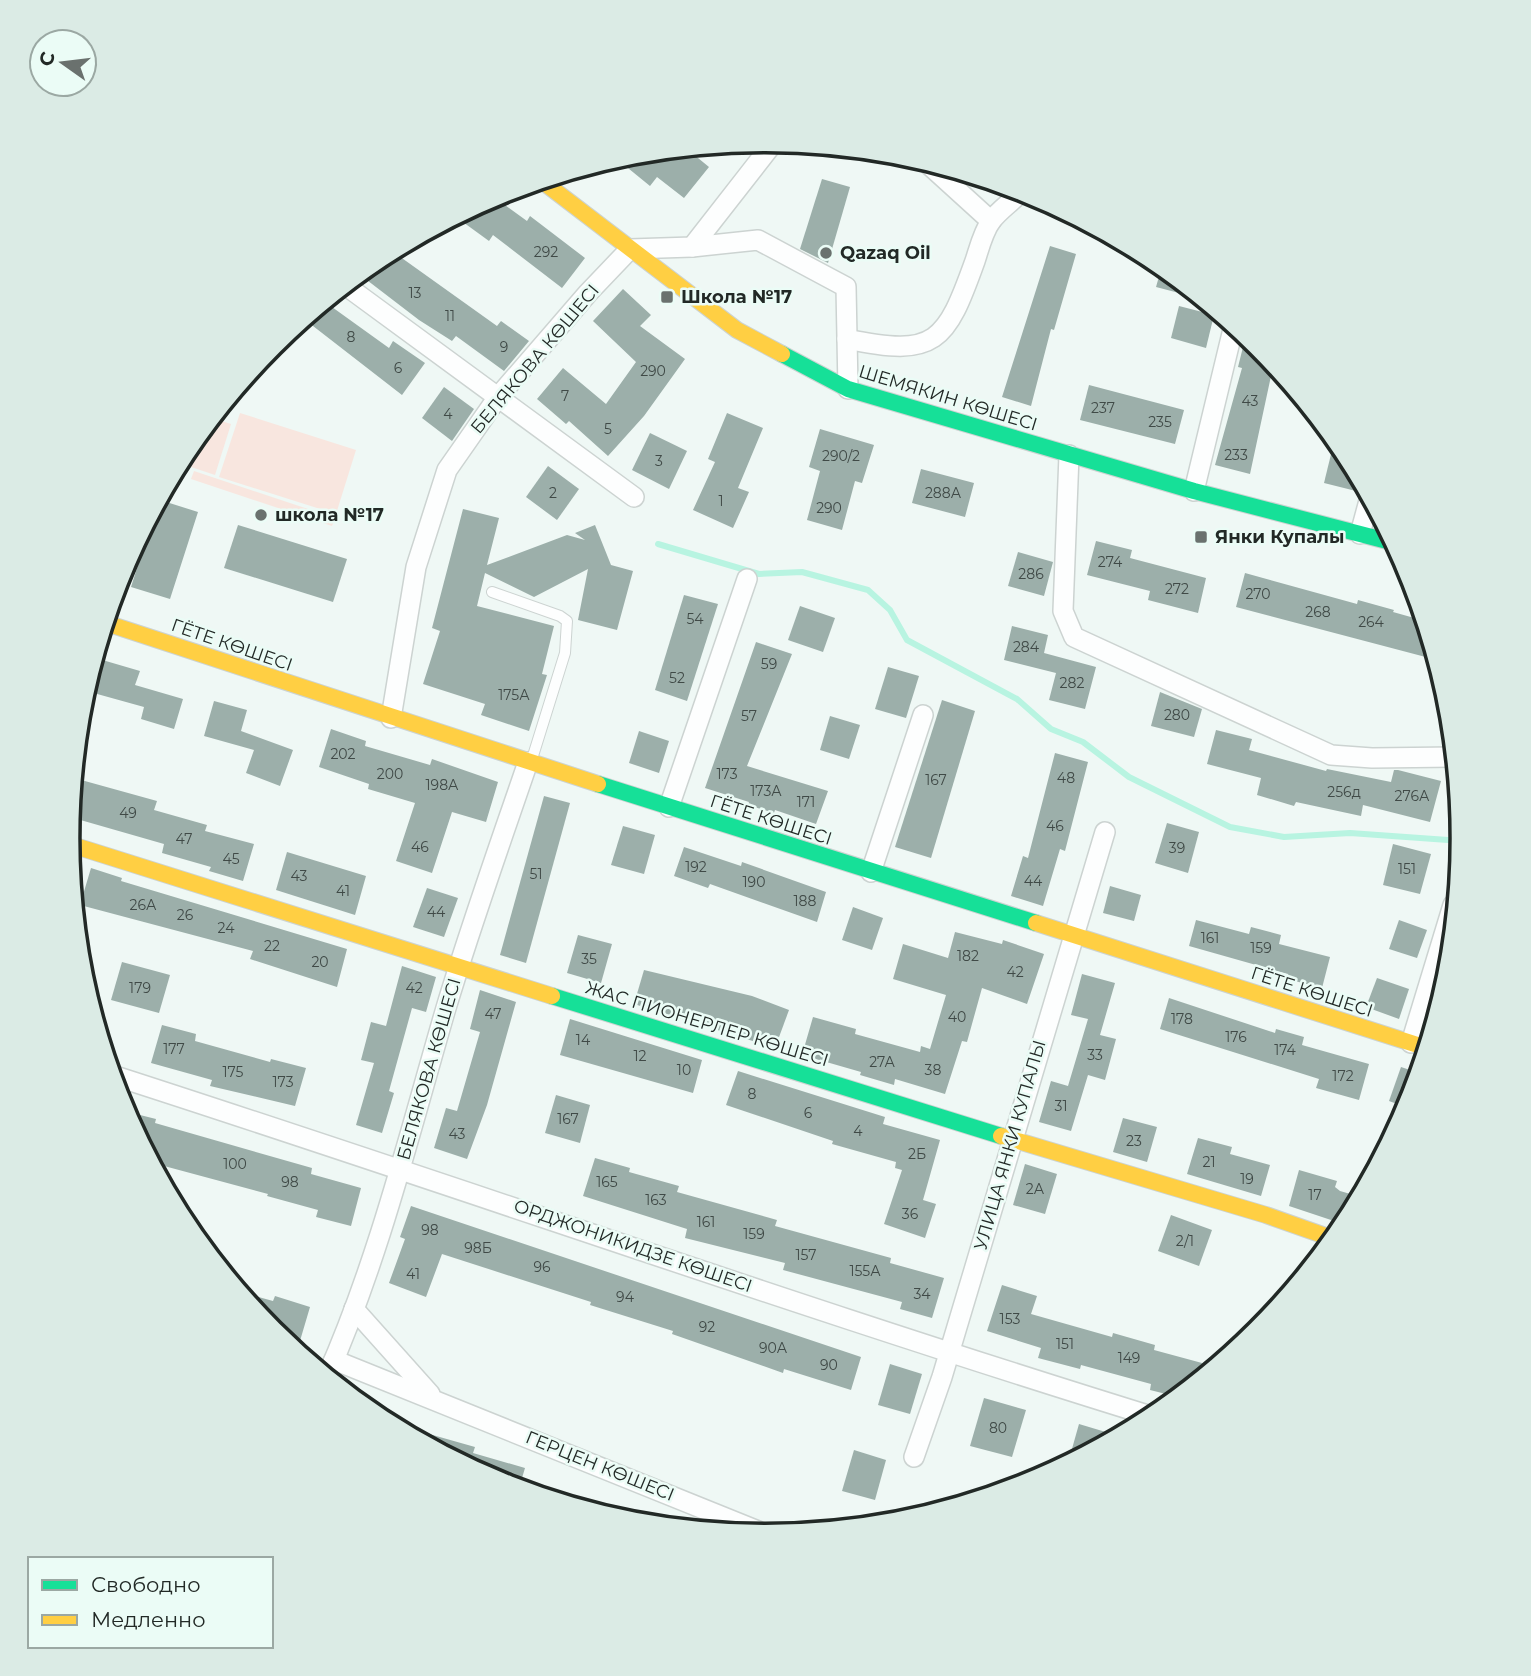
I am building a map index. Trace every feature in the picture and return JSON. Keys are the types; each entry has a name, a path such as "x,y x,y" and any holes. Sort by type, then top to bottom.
{"street":[{"path":"692,247 765,153"},
{"path":"941,176 991,221"},
{"name":"ШЕМЯКИН КӨШЕСІ","path":"550,187 737,330 848,389 1194,491 1382,540"},
{"path":"847,339 888,348 910,347 936,337 956,315 991,221 1013,199"},
{"path":"630,249 692,247 758,240 846,287 848,389"},
{"name":"БЕЛЯКОВА КӨШЕСІ","path":"391,718 416,567 447,470 498,397 630,249"},
{"path":"353,291 634,497"},
{"path":"1194,491 1231,336"},
{"path":"1069,455 1063,611 1074,637 1331,755 1446,757"},
{"path":"1360,534 1367,510"},
{"path":"669,807 747,579"},
{"name":"ГЁТЕ КӨШЕСІ","path":"115,626 391,718 1418,1046"},
{"path":"871,872 923,715"},
{"name":"БЕЛЯКОВА КӨШЕСІ","path":"331,1367 354,1309 400,1167 458,967 529,762"},
{"name":"УЛИЦА ЯНКИ КУПАЛЫ","path":"914,1457 1013,1140 1071,936 1105,832"},
{"name":"ЖАС ПИОНЕРЛЕР КӨШЕСІ","path":"80,848 1013,1140 1266,1215 1323,1235"},
{"path":"1424,1024 1437,970"},
{"name":"ОРДЖОНИКИДЗЕ КӨШЕСІ","path":"125,1079 400,1167 948,1353 1139,1412"},
{"path":"354,1309 433,1398"},
{"name":"ГЕРЦЕН КӨШЕСІ","path":"333,1369 433,1398 737,1522"}],"lane":[{"path":"492,592 560,615 567,621 565,653 529,762"}],"shaded area":[{"path":"240,413 356,450 336,514 219,477"},
{"path":"222,421 231,424 215,475 190,467"},
{"path":"194,471 335,518 332,526 191,479"}],"building":[{"path":"696,157 709,167 684,198 657,177 650,186 627,167"},
{"path":"822,179 850,187 828,263 800,249"},
{"path":"504,204 527,221 530,216 585,258 562,288 493,235 489,241 465,223"},
{"path":"1050,246 1076,254 1054,330 1051,329 1031,406 1002,397"},
{"path":"402,258 497,326 501,321 529,341 504,371 456,336 452,341 419,320 368,281"},
{"path":"1159,277 1181,294 1156,287"},
{"path":"623,289 651,315 640,326 685,359 644,416 608,456 569,421 566,424 537,399 563,368 606,404 636,362 593,321"},
{"path":"1179,306 1204,312 1213,320 1206,348 1171,338"},
{"path":"333,308 389,348 393,341 425,363 402,395 312,325"},
{"path":"1243,347 1271,376 1250,474 1215,465 1242,368 1238,367"},
{"path":"1089,385 1184,410 1175,444 1080,420"},
{"path":"444,387 474,409 452,441 422,418"},
{"path":"727,413 763,428 738,488 749,492 733,528 693,510 715,462 708,459"},
{"path":"820,429 874,445 862,483 855,481 842,530 807,520 820,471 809,467"},
{"path":"650,433 687,451 669,489 632,470"},
{"path":"1332,452 1356,491 1324,483"},
{"path":"548,466 579,489 557,520 526,497"},
{"path":"921,469 974,483 965,517 912,503"},
{"path":"168,503 198,512 170,599 131,587 139,563"},
{"path":"463,509 499,518 487,565 567,535 585,540 575,533 595,525 611,565 633,571 617,630 578,620 588,569 534,597 485,573 477,606 554,626 542,674 547,675 529,731 481,715 485,704 423,684 440,631 432,628"},
{"path":"238,525 347,559 333,602 224,568"},
{"path":"1096,541 1132,550 1130,558 1206,578 1198,613 1148,600 1150,591 1087,575"},
{"path":"1018,552 1053,562 1044,596 1008,586"},
{"path":"1245,573 1357,604 1358,600 1414,618 1426,657 1236,607"},
{"path":"684,595 718,604 687,701 655,690"},
{"path":"800,606 835,618 823,652 788,640"},
{"path":"1012,626 1048,635 1044,653 1096,667 1085,709 1049,700 1056,673 1004,660"},
{"path":"756,642 792,654 747,766 828,791 816,824 775,810 774,813 748,805 749,802 705,788"},
{"path":"104,661 140,671 135,685 183,699 174,729 141,719 144,707 96,694"},
{"path":"888,667 919,676 906,718 875,709"},
{"path":"1160,692 1202,709 1194,737 1151,726"},
{"path":"942,700 975,711 931,858 895,847"},
{"path":"214,701 247,710 241,731 293,750 280,786 246,773 254,750 204,736"},
{"path":"830,716 860,725 849,759 820,750"},
{"path":"331,729 366,741 365,746 430,765 432,759 498,782 486,822 452,812 432,873 396,861 415,803 368,789 369,784 319,767"},
{"path":"1216,730 1252,739 1249,750 1326,771 1327,769 1391,782 1394,770 1398,770 1441,781 1430,822 1363,805 1361,816 1296,802 1294,806 1257,795 1261,778 1207,764"},
{"path":"639,731 669,741 659,773 629,763"},
{"path":"1055,753 1088,762 1065,851 1060,849 1043,906 1011,896 1023,856 1028,858"},
{"path":"83,781 157,801 154,810 207,825 205,831 254,844 243,881 209,871 211,867 162,853 164,844 81,820"},
{"path":"544,796 570,803 526,963 500,955"},
{"path":"1167,823 1199,832 1188,873 1155,863"},
{"path":"623,826 655,835 644,874 611,865"},
{"path":"1393,844 1431,854 1420,894 1383,885"},
{"path":"684,847 741,866 742,862 826,892 817,922 710,884 708,888 674,876"},
{"path":"287,852 366,876 355,915 276,890"},
{"path":"91,868 122,878 121,881 347,949 337,987 250,959 253,951 84,906 83,895"},
{"path":"1110,886 1141,895 1134,921 1103,913"},
{"path":"427,888 458,898 444,937 413,927"},
{"path":"853,907 883,918 872,950 842,940"},
{"path":"1196,920 1249,934 1251,927 1281,935 1279,944 1330,957 1322,988 1287,979 1288,974 1189,946"},
{"path":"1399,920 1427,930 1417,958 1389,949"},
{"path":"955,932 1002,944 1003,940 1044,954 1027,1004 982,988 967,1042 962,1041 945,1094 895,1079 894,1085 860,1075 861,1072 802,1055 813,1017 856,1029 855,1034 920,1052 921,1046 930,1049 946,995 893,979 903,944 948,958"},
{"path":"578,935 612,944 601,983 567,973"},
{"path":"122,962 170,975 159,1013 111,1000"},
{"path":"402,966 436,977 426,1012 412,1008 389,1091 394,1093 382,1133 356,1125 374,1063 361,1060 371,1022 386,1026"},
{"path":"644,970 752,996 789,1010 775,1048 634,1004"},
{"path":"1082,974 1115,983 1100,1035 1116,1039 1105,1080 1088,1075 1071,1131 1039,1122 1051,1081 1068,1086 1088,1019 1071,1015"},
{"path":"1377,978 1409,989 1399,1019 1366,1007"},
{"path":"480,990 516,1002 487,1105 467,1159 434,1148 446,1108 457,1111 480,1032 470,1029"},
{"path":"1169,998 1275,1033 1276,1029 1304,1037 1302,1045 1369,1064 1359,1100 1316,1088 1319,1079 1160,1029"},
{"path":"570,1019 702,1060 693,1093 560,1055"},
{"path":"162,1025 196,1034 195,1041 270,1062 271,1059 306,1068 295,1106 210,1086 212,1080 151,1063"},
{"path":"1401,1067 1409,1070 1396,1104 1389,1101"},
{"path":"738,1071 885,1117 883,1124 940,1140 923,1200 936,1204 925,1238 884,1224 902,1170 895,1168 896,1162 832,1144 833,1141 726,1105"},
{"path":"556,1095 590,1105 580,1143 545,1133"},
{"path":"140,1115 156,1119 155,1123 312,1168 311,1174 361,1188 351,1226 316,1217 318,1210 267,1196 268,1194 165,1166"},
{"path":"1123,1118 1157,1127 1147,1162 1113,1152"},
{"path":"1198,1138 1232,1147 1230,1154 1270,1165 1261,1196 1187,1174"},
{"path":"595,1158 630,1168 629,1172 679,1186 677,1192 777,1220 775,1226 891,1258 890,1263 944,1278 932,1318 900,1309 902,1302 783,1270 785,1263 685,1238 687,1229 583,1196"},
{"path":"1025,1164 1057,1174 1045,1214 1013,1205"},
{"path":"1299,1170 1337,1181 1335,1187 1351,1194 1334,1221 1289,1206"},
{"path":"411,1206 861,1357 851,1390 784,1369 783,1373 672,1334 673,1331 590,1305 591,1302 442,1254 426,1297 389,1283 405,1239 400,1237"},
{"path":"1171,1215 1212,1230 1199,1266 1158,1251"},
{"path":"1002,1285 1037,1296 1031,1314 1112,1337 1113,1333 1155,1345 1154,1350 1202,1363 1165,1394 1150,1390 1151,1384 1081,1365 1080,1369 1038,1358 1041,1348 987,1331"},
{"path":"256,1296 273,1301 275,1296 310,1307 300,1340"},
{"path":"890,1364 922,1374 910,1414 878,1405"},
{"path":"984,1398 1026,1410 1012,1457 970,1446"},
{"path":"1079,1424 1106,1432 1072,1450"},
{"path":"428,1434 475,1447 473,1453 525,1468 522,1478"},
{"path":"854,1450 886,1460 875,1500 842,1491"}],"waterway":[{"path":"658,544 759,574 802,572 868,590 890,610 907,640 1017,699 1051,729 1083,742 1129,777 1230,827 1284,837 1350,833 1450,840"}],"traffic: fast":[{"path":"782,354 848,389 1194,491 1382,540"},
{"path":"598,784 1036,923"},
{"path":"552,996 1001,1136"}],"traffic: slow":[{"path":"550,187 737,330 782,354"},
{"path":"115,626 598,784"},
{"path":"80,848 552,996"},
{"path":"1036,923 1418,1045"},
{"path":"1001,1136 1266,1215 1323,1235"}],"place":[{"name":"Qazaq Oil","path":"826,253"},
{"name":"Школа №17","path":"667,297"},
{"name":"школа №17","path":"261,515"},
{"name":"Янки Купалы","path":"1201,537"}]}
